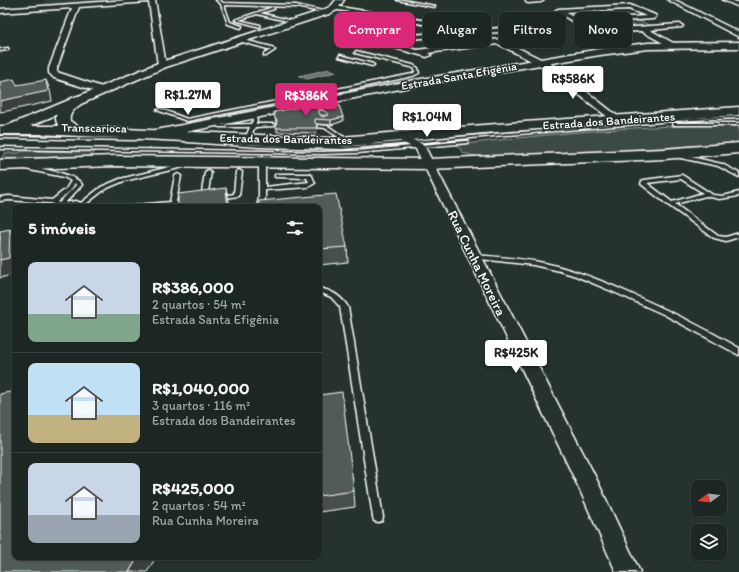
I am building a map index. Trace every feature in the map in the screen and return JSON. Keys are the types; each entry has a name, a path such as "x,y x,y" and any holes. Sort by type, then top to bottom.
{"main road":[{"path":"2,130 162,66 240,40 260,30 294,22 334,6"},
{"path":"76,132 63,123 62,117 64,112 78,100"},
{"name":"Estrada dos Bandeirantes","path":"2,130 151,135 251,127 329,143 345,139 406,142 483,129 739,111"},
{"path":"483,129 452,141 457,150 465,154 503,161"},
{"path":"369,164 409,154 406,142"},
{"name":"Estrada dos Bandeirantes","path":"5,165 115,161 203,167 262,163 429,164 664,154 739,148"}],"street":[{"path":"0,11 152,0 162,66"},
{"path":"528,1 541,0"},
{"path":"671,0 739,35"},
{"path":"726,0 739,5"},
{"path":"76,6 53,68 53,73 57,76 102,90"},
{"path":"334,6 366,12"},
{"path":"574,20 558,12 630,7 653,16 632,18"},
{"path":"637,18 658,28"},
{"path":"632,30 680,26"},
{"path":"643,29 672,46"},
{"name":"Estrada Santa Efigênia","path":"418,52 499,41"},
{"name":"Estrada Santa Efigênia","path":"225,128 251,127 321,102 622,48 739,45"},
{"path":"402,48 438,58"},
{"path":"514,48 548,66 617,120"},
{"name":"Rua Cunha Moreira","path":"406,142 429,164 587,483 628,572"}],"lane":[{"path":"217,0 222,4 229,23 244,27"},
{"path":"398,0 434,6"},
{"path":"222,4 334,6"},
{"path":"260,30 236,20 273,8"},
{"path":"255,13 294,22"},
{"path":"240,40 258,44 273,50 265,55"},
{"path":"0,50 7,49"},
{"path":"158,110 187,120 321,102 417,73 417,70 412,66 356,52"},
{"path":"348,58 362,54"},
{"path":"340,56 372,65"},
{"name":"Transcarioca","path":"0,148 323,153 357,152 406,142 452,141 673,120 739,117"},
{"name":"Transcarioca","path":"2,130 107,138 342,148 406,142 452,141 651,125 739,124"},
{"path":"251,127 274,125"},
{"path":"331,125 337,129 345,139"},
{"path":"318,126 326,127 345,139"},
{"path":"664,154 720,165 739,175"},
{"path":"260,204 262,163"},
{"path":"5,165 66,176 74,180 57,204"},
{"path":"88,204 112,184 122,180 203,167 197,200"},
{"path":"178,204 197,200 236,196 239,172"},
{"path":"173,204 178,176"},
{"path":"262,189 308,185 312,183 309,176 277,176"},
{"path":"739,194 714,198 682,177 644,182 670,204 716,237 726,239 739,235"},
{"path":"670,204 707,194"},
{"path":"0,199 10,198 49,204"},
{"path":"66,204 79,204"},
{"path":"0,238 12,236"},
{"path":"474,257 511,259 546,265 590,278 653,305 707,333 739,352"},
{"path":"322,291 328,292 338,298 344,307 378,517"}],"shaded area":[{"path":"45,0 115,0 43,5"},
{"path":"632,20 637,20 658,29 632,31"},
{"path":"330,69 336,72 307,79 299,76"},
{"path":"702,125 739,126 739,143 486,159 463,153 457,145 579,132"},
{"path":"21,151 95,152 91,156 1,159 5,153 19,153"}],"building":[{"path":"14,79 17,85 46,80 48,91 0,101 0,82"},
{"path":"339,105 343,117 331,120 315,119 315,123 317,124 316,128 276,128 277,120 275,119 274,112 306,106 317,106 318,109 323,109 324,106","holes":["319,110 325,111 328,115 322,117"]},
{"path":"226,188 228,204 178,204 178,194"},
{"path":"336,194 347,247 322,249 322,204 259,204 259,201"},
{"path":"10,229 9,258 0,260 0,231"},
{"path":"12,392 12,560 136,560 129,572 0,572 0,394"},
{"path":"342,392 354,491 322,496 322,395"}]}
